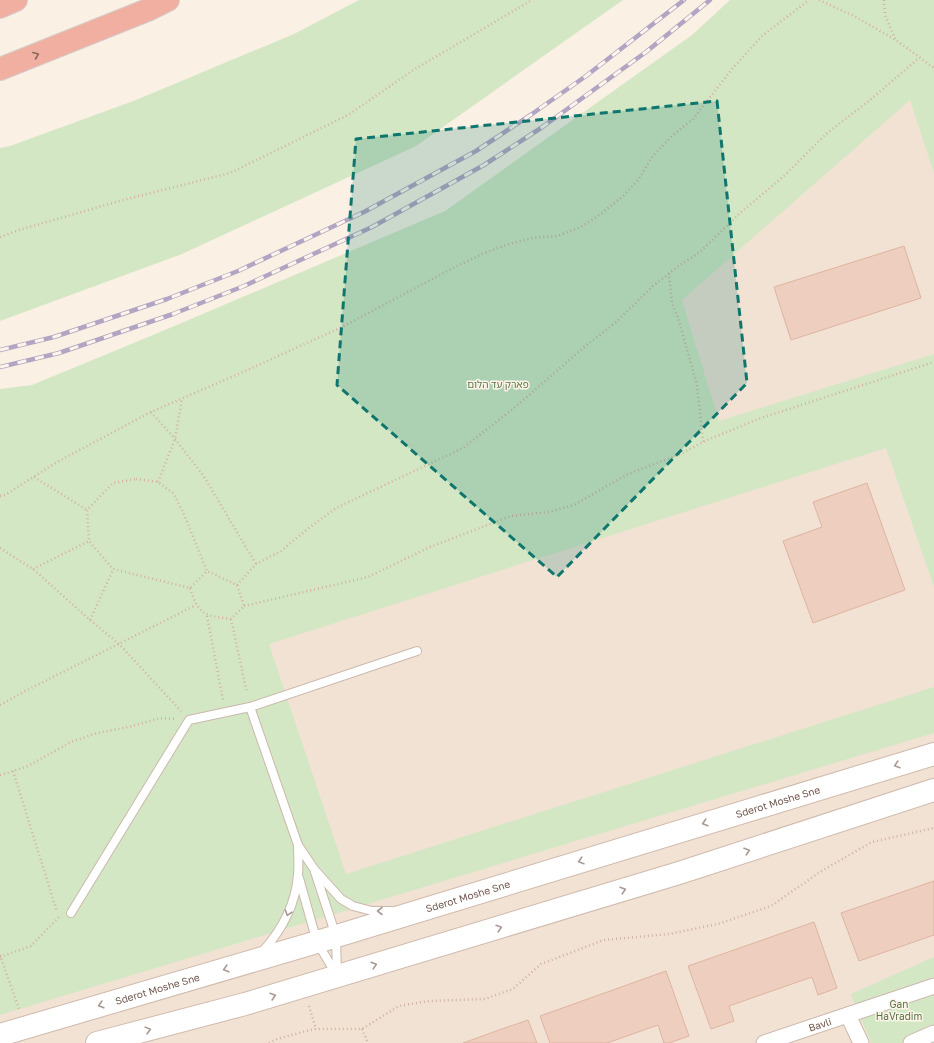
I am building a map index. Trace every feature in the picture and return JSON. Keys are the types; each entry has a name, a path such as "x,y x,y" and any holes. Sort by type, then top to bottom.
{"highway":[{"path":"0,6 16,0"},
{"path":"0,69 142,12 168,0"}],"main road":[{"name":"Sderot Moshe Sne","path":"0,1035 327,939 934,754"},
{"path":"97,1043 303,987 679,873 934,790"}],"street":[{"name":"Bavli","path":"764,1043 794,1038 848,1015 934,986"},
{"path":"848,1015 859,1043"},
{"path":"910,1043 934,1033"}],"lane":[{"path":"71,913 189,720 250,707 417,651"},
{"path":"250,707 298,845 314,869 341,899 353,906 372,911 419,911"},
{"path":"253,961 274,939 287,917 294,897 298,875 298,845"},
{"path":"314,869 327,939 337,976"},
{"path":"298,875 327,939 337,976"}],"path":[{"path":"0,237 19,230 123,200 230,173 348,115 415,69 532,0"},
{"path":"0,496 5,495 57,462 150,412 342,327 482,254 506,245 532,238 557,236 582,227 622,197 638,179 652,157 672,136 693,119 732,69 762,36 809,0"},
{"path":"819,0 854,16 896,40 918,58 934,68"},
{"path":"884,0 885,15 896,40"},
{"path":"237,584 256,564 281,552 310,527 336,508 463,448 514,408 583,348 614,324 653,286 700,252 740,214 784,176 826,134 870,100 918,58"},
{"path":"669,273 672,303 679,321 697,385 703,442"},
{"path":"231,619 244,606 368,577 430,547 511,516 548,512 574,505 628,474 681,454 703,442 758,419 934,362"},
{"path":"158,482 175,439 182,399"},
{"path":"150,412 175,439 203,475 256,564"},
{"path":"34,477 87,510"},
{"path":"190,588 113,570 88,541 87,510 113,483 136,480 158,482 173,493 183,512 207,571 237,584 244,606"},
{"path":"33,568 88,541"},
{"path":"0,548 33,568 90,620 119,644 189,720"},
{"path":"90,620 113,570"},
{"path":"190,588 207,571"},
{"path":"190,588 196,605 207,616 225,712"},
{"path":"0,705 196,605"},
{"path":"207,616 231,619"},
{"path":"231,619 250,707"},
{"path":"0,775 26,767 71,742 97,733 129,727 160,718 189,720"},
{"path":"13,771 58,917"},
{"path":"270,1043 277,1039 316,1029 362,1029 399,1006 429,1001 485,999 513,988 541,964 604,940 669,934 718,924 771,906 820,872 872,842 934,828"},
{"path":"26,1028 0,956 31,946 58,917 71,913"},
{"path":"303,987 316,1029"},
{"path":"362,1029 368,1043"}],"highlighted area":[{"path":"717,101 747,383 557,577 337,385 356,139"}],"shaded area":[{"path":"934,0 934,1043 0,1043 0,777"}],"green space":[{"path":"359,0 623,0 416,146 182,254 0,321 0,148 10,146 136,100 294,34"},
{"name":"פארק עד הלום","path":"730,0 934,0 934,173 910,100 682,300 719,421 934,354 934,587 886,448 269,644 346,874 934,687 934,733 0,1015 0,389 32,385 445,211 692,35"},
{"name":"Gan HaVradim","path":"934,957 934,1043 871,1043 851,994"}],"building":[{"path":"904,246 921,298 791,340 774,287"},
{"path":"867,483 905,590 813,623 783,541 822,527 813,502"},
{"path":"934,881 934,935 859,961 841,913"},
{"path":"814,922 837,988 818,995 812,977 729,1006 734,1021 711,1029 688,966"},
{"path":"666,971 689,1036 669,1043 664,1043 658,1025 607,1043 550,1043 540,1016"},
{"path":"528,1020 537,1043 463,1043 499,1030"}],"railway":[{"path":"0,350 54,337 167,299 238,271 364,212 476,151 532,114 586,76 684,0"},
{"path":"0,367 59,353 173,314 244,286 372,227 484,165 541,128 646,52 710,0"}]}
